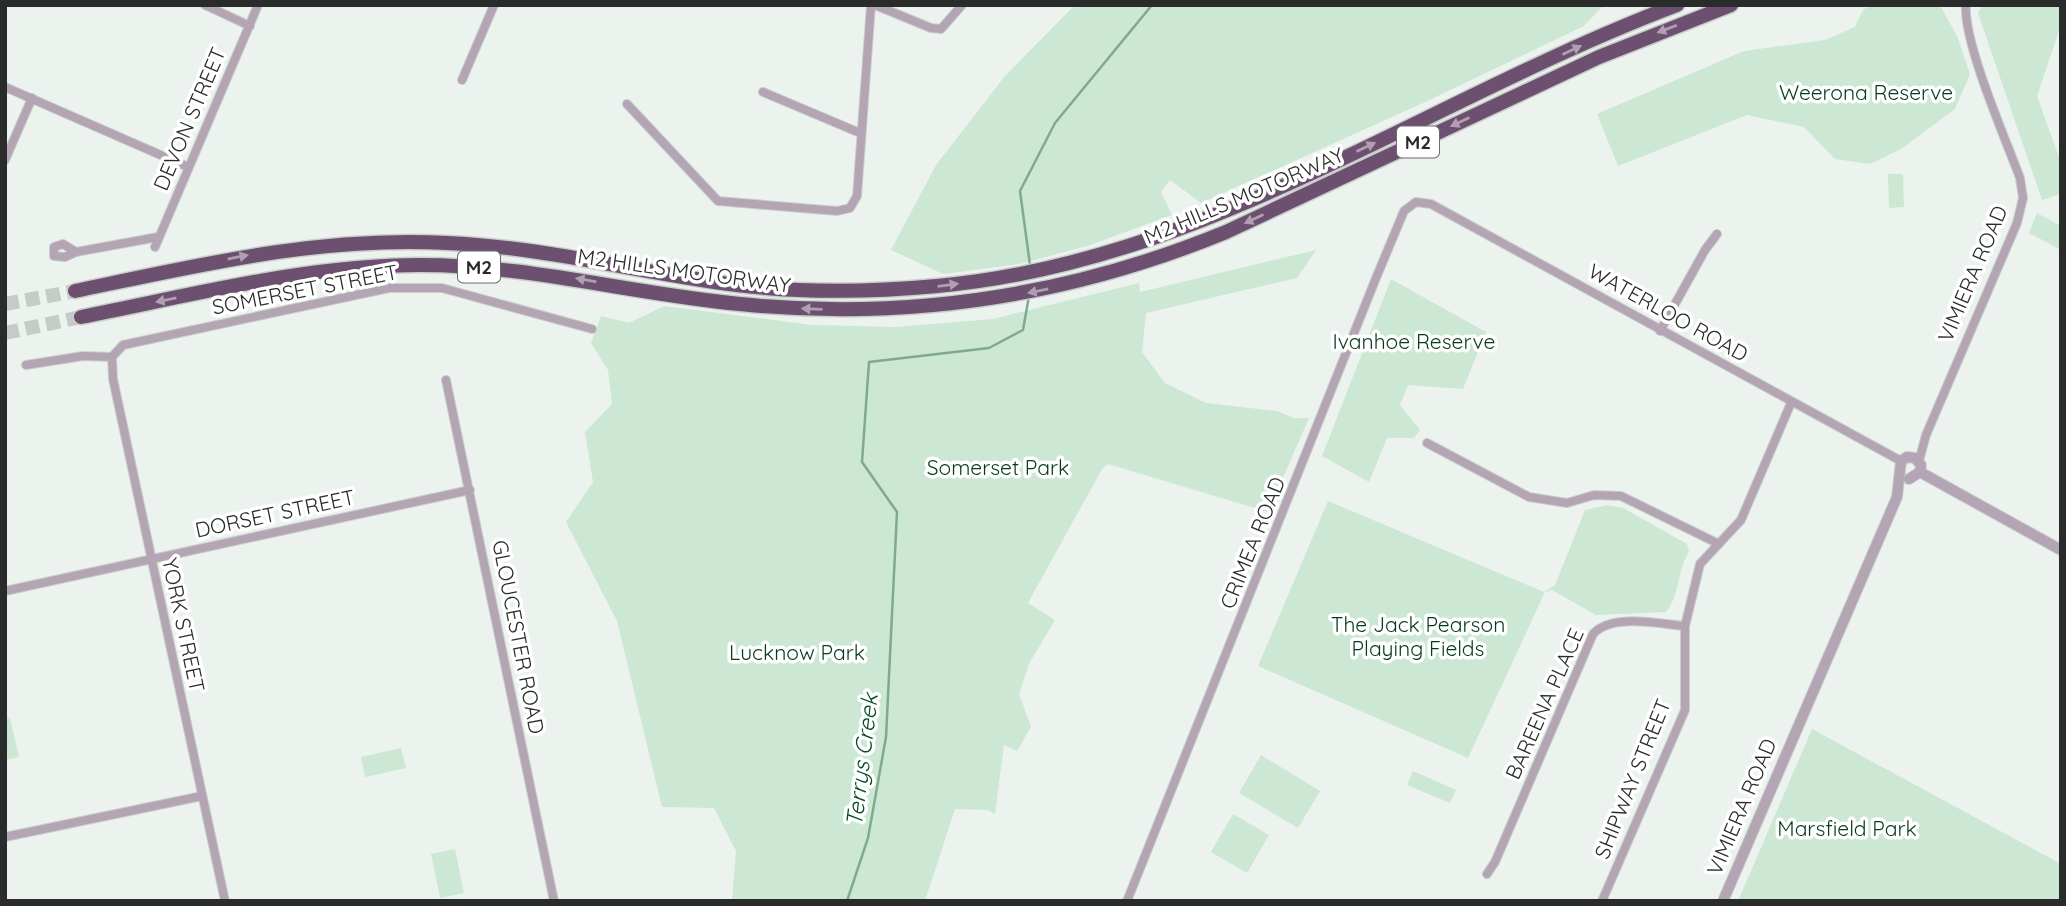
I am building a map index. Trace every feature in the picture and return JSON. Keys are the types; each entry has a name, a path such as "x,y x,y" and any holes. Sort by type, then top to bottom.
{"highway":[{"name":"M2 HILLS MOTORWAY","path":"75,291 298,247 405,241 495,246 740,285 880,290 940,286 1019,275 1099,256 1220,215 1594,40 1677,5"},
{"name":"M2 HILLS MOTORWAY","path":"80,317 325,271 421,265 531,272 738,304 880,310 982,300 1105,275 1171,254 1226,232 1599,57 1731,5"}],"street":[{"path":"205,5 250,26"},
{"name":"DEVON STREET","path":"155,247 258,5"},
{"path":"462,80 494,5"},
{"path":"627,104 718,201 837,211 850,208 857,196 860,133 873,5 931,28 941,29 962,5"},
{"name":"VIMIERA ROAD","path":"1910,460 1926,435 2018,223 2023,198 2020,178 1973,44 1965,15 1966,5"},
{"path":"5,87 188,167"},
{"path":"763,92 860,133"},
{"path":"5,160 32,98"},
{"name":"WATERLOO ROAD","path":"1416,202 1431,204 1791,403 1910,460"},
{"name":"CRIMEA ROAD","path":"1127,901 1376,278 1404,211 1416,202"},
{"path":"1660,331 1705,250 1717,234"},
{"path":"76,251 158,237"},
{"name":"SOMERSET STREET","path":"26,365 83,356 112,357 123,345 389,288 417,286 442,288 592,329"},
{"name":"YORK STREET","path":"112,357 113,379 225,901"},
{"name":"GLOUCESTER ROAD","path":"446,380 554,901"},
{"name":"SHIPWAY STREET","path":"1602,901 1685,710 1685,626 1700,564 1741,520 1791,403"},
{"path":"1427,443 1529,497 1567,503 1594,495 1621,496 1719,544"},
{"path":"1910,460 1920,472 2061,550"},
{"path":"1905,477 1910,460"},
{"path":"1905,477 1920,472"},
{"name":"VIMIERA ROAD","path":"1723,901 1905,477"},
{"name":"DORSET STREET","path":"5,591 470,490"},
{"name":"BAREENA PLACE","path":"1487,873 1495,862 1593,634 1601,626 1613,623 1685,626"},
{"path":"5,837 202,796"}],"green space":[{"path":"1075,5 1604,5 1584,26 1423,103 1201,203 1170,180 1161,192 1172,215 1090,245 1020,264 943,274 891,250 936,165 1005,76"},
{"name":"Weerona Reserve","path":"1871,5 1940,5 1957,36 1970,74 1955,109 1901,149 1870,164 1835,159 1804,127 1747,115 1618,166 1597,114 1744,51 1825,40 1855,27 1863,10"},
{"path":"1982,5 2061,5 2061,25 2037,96 2061,163 2061,194 2042,200 1978,13"},
{"path":"1888,174 1903,174 1904,207 1889,208"},
{"path":"2037,213 2061,226 2061,250 2029,233"},
{"name":"Lucknow Park","path":"1316,250 1297,278 1146,313 1142,352 1165,383 1206,403 1277,411 1294,418 1309,418 1268,512 1108,464 1102,469 1028,603 1055,620 1029,664 1019,694 1031,727 1017,751 1004,745 995,814 988,810 955,809 925,901 732,901 736,851 714,808 662,807 617,621 566,522 593,482 585,432 612,404 608,370 591,343 601,316 629,323 664,306 812,325 896,327 993,319 1139,283 1140,292"},
{"name":"Ivanhoe Reserve","path":"1391,279 1486,332 1463,389 1408,385 1400,405 1420,430 1414,438 1387,438 1369,482 1322,456"},
{"name":"The Jack Pearson Playing Fields","path":"1328,501 1544,592 1555,585 1585,510 1607,505 1623,508 1687,544 1689,552 1671,606 1666,612 1596,615 1552,590 1545,592 1468,758 1258,666"},
{"path":"10,718 19,757 5,760 5,719"},
{"name":"Marsfield Park","path":"1812,729 2061,864 2061,901 1738,901"},
{"path":"401,748 406,768 365,777 361,757"},
{"path":"1261,755 1320,791 1298,828 1239,793"},
{"path":"1413,771 1456,790 1450,803 1407,785"},
{"path":"1233,814 1269,835 1247,873 1211,852"},
{"path":"455,849 464,893 440,898 431,854"}],"waterway":[{"name":"Terrys Creek","path":"1030,265 1020,191 1055,123 1152,5"},
{"name":"Terrys Creek","path":"847,901 868,838 886,737 897,512 862,462 869,362 989,348 1023,330 1029,296"}],"tunnel":[{"path":"5,304 75,291"},
{"path":"5,333 81,317"}],"park label":[{"name":"Somerset Park","path":"998,468"}]}
